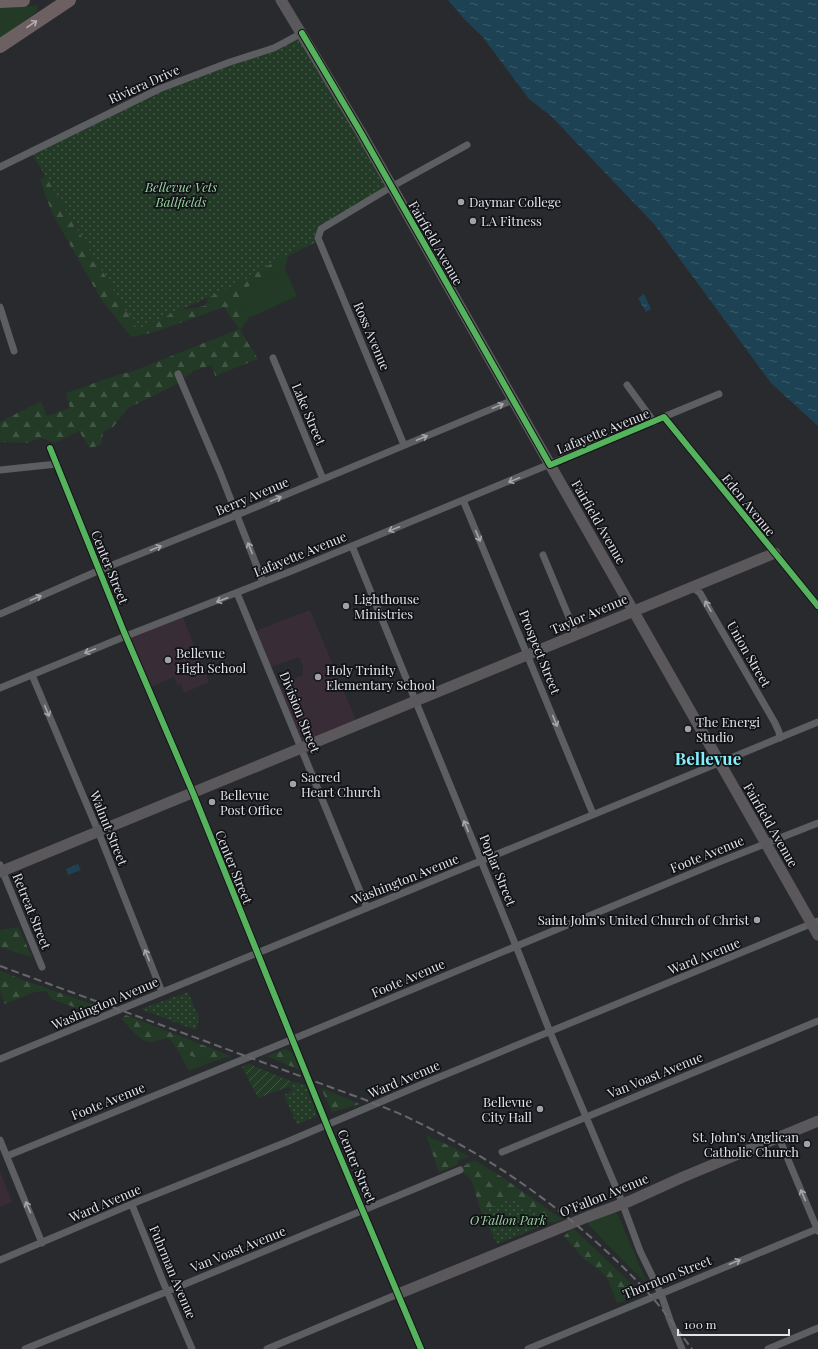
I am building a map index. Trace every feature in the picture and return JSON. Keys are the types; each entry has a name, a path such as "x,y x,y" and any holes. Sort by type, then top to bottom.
{"highway":[{"path":"0,1 23,0"},
{"path":"0,46 69,0"}],"street":[{"name":"Fairfield Avenue","path":"282,0 356,124 391,188 766,843 815,923 818,935"},
{"name":"Riviera Drive","path":"0,167 159,89 230,62 274,48 302,33"},
{"path":"391,188 467,145"},
{"name":"Ross Avenue","path":"391,188 321,229 318,236 404,445"},
{"path":"0,307 14,351"},
{"name":"Lake Street","path":"273,358 323,479"},
{"path":"178,374 237,515 263,582"},
{"path":"627,385 654,422"},
{"name":"Lafayette Avenue","path":"0,688 126,636 237,594 720,394"},
{"name":"Berry Avenue","path":"0,614 100,570 237,515 513,400"},
{"name":"Eden Avenue","path":"664,417 818,606"},
{"name":"Center Street","path":"50,448 420,1349"},
{"path":"0,470 57,464"},
{"name":"Prospect Street","path":"463,500 593,814"},
{"name":"Poplar Street","path":"352,546 550,1032 622,1203 640,1251 661,1294 682,1349"},
{"name":"Taylor Avenue","path":"1,869 416,702 576,634 775,553"},
{"path":"543,555 576,634"},
{"name":"Union Street","path":"692,587 700,593 780,732 780,738"},
{"name":"Division Street","path":"237,594 366,908"},
{"name":"Walnut Street","path":"32,675 98,831 162,992"},
{"name":"Washington Avenue","path":"0,1059 818,722"},
{"name":"Foote Avenue","path":"7,1156 766,843 818,823"},
{"name":"Retreat Street","path":"1,869 42,967"},
{"name":"Ward Avenue","path":"0,1260 132,1204 815,923"},
{"name":"Van Voast Avenue","path":"502,1152 818,1021"},
{"name":"O’Fallon Avenue","path":"267,1349 818,1122"},
{"path":"779,1138 817,1230"},
{"path":"0,1140 42,1243"},
{"name":"Van Voast Avenue","path":"25,1349 167,1292 363,1209 460,1170"},
{"name":"Fuhrman Avenue","path":"132,1204 167,1292 192,1349"},
{"name":"Thornton Street","path":"528,1349 817,1230"},
{"path":"768,1349 778,1347 818,1328"}],"shaded area":[{"name":"Holy Trinity Elementary School","path":"310,610 358,725 301,748 276,686 303,675 303,666 299,657 268,668 253,632"},
{"name":"Bellevue High School","path":"182,615 209,682 184,693 181,684 178,685 174,677 148,688 126,636"},
{"path":"0,1171 12,1202 0,1207"}],"green space":[{"path":"38,5 37,11 0,40 0,8"},
{"name":"Bellevue Vets Ballfields","path":"302,33 391,187 321,229 318,236 232,287 137,329 31,152 181,80"},
{"path":"81,144 146,316 205,306 216,280 316,229 316,242 288,256 285,269 237,292 249,318 240,330 258,359 215,376 212,365 193,371 175,385 128,408 113,427 103,432 101,445 90,448 79,431 55,443 41,438 26,443 0,442 0,422 41,401 47,416 70,408 66,393 120,374 131,372 239,329 224,307 155,332 131,337 101,299 52,213 40,180"},
{"path":"285,269 297,296 249,318 237,292"},
{"path":"18,927 32,957 0,947 0,930"},
{"path":"0,971 106,1009 91,1013 51,999 46,991 35,992 5,1004 0,991"},
{"path":"188,992 199,1018 196,1030 141,1009"},
{"path":"126,1015 231,1056 215,1061 197,1058 178,1051 171,1040 167,1038 153,1042 145,1041 121,1019"},
{"path":"286,1049 292,1053 300,1070 266,1056"},
{"path":"178,1051 197,1058 215,1061 189,1071"},
{"path":"249,1064 293,1082 288,1087 258,1098 242,1067"},
{"path":"293,1082 306,1085 317,1116 297,1125 284,1095 291,1091 292,1089 288,1087"},
{"path":"321,1088 360,1104 332,1112"},
{"path":"426,1135 470,1157 459,1160 457,1165 439,1172"},
{"path":"474,1160 502,1177 563,1220 549,1223 513,1198 481,1212 472,1182 466,1174 464,1175 462,1167"},
{"name":"O'Fallon Park","path":"513,1198 549,1223 497,1244 481,1212"},
{"path":"615,1211 647,1283 629,1267 587,1223"},
{"path":"573,1228 634,1286 637,1293 636,1296 617,1303 608,1280 600,1270 584,1259 564,1236"}],"water":[{"path":"448,0 818,0 818,426 771,383 654,224 551,116 529,99 482,36 465,20"},
{"path":"644,294 651,309 646,312 638,298"},
{"path":"78,864 81,870 68,875 66,869"}],"railway":[{"path":"0,966 363,1099 407,1117 479,1155 541,1197 598,1244 651,1296 692,1349"}],"cycle path":[{"path":"302,33 360,131 550,465 664,417 818,606"},
{"path":"50,448 124,632 193,793 330,1133 421,1349"}],"place":[{"name":"Daymar College","path":"461,202"},
{"name":"LA Fitness","path":"473,221"},
{"name":"Lighthouse Ministries","path":"346,606"},
{"name":"Bellevue High School","path":"168,660"},
{"name":"Holy Trinity Elementary School","path":"318,677"},
{"name":"The Energi Studio","path":"688,729"},
{"name":"Sacred Heart Church","path":"293,784"},
{"name":"Bellevue Post Office","path":"212,802"},
{"name":"Saint John’s United Church of Christ","path":"757,920"},
{"name":"Bellevue City Hall","path":"540,1109"},
{"name":"St. John’s Anglican Catholic Church","path":"807,1144"}],"district":[{"name":"Bellevue","path":"708,759"}]}
